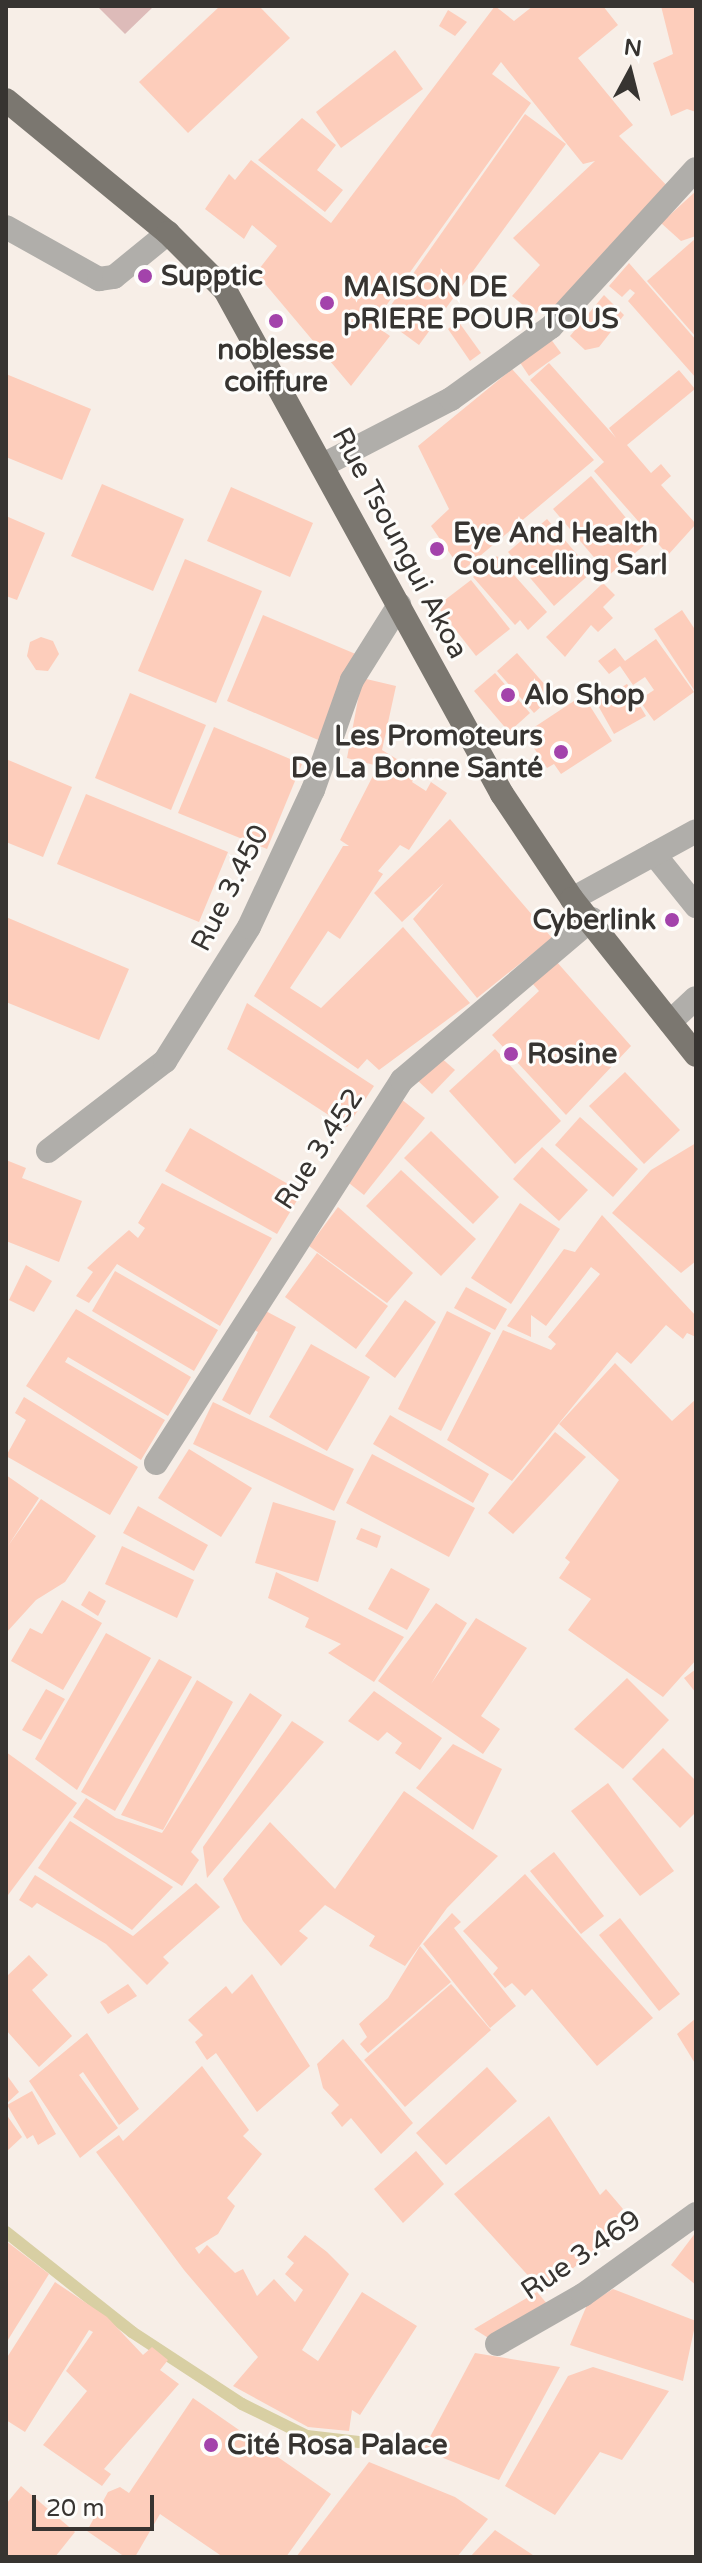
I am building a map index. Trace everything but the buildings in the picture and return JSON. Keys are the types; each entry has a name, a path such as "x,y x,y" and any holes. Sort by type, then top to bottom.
{"main road":[{"name":"Rue Tsoungui Akoa","path":"6,100 168,233 225,290 325,464 502,794 572,899 592,919 696,1054"}],"street":[{"path":"325,464 451,399 551,327 696,169"},
{"path":"6,227 99,279 114,277 168,233"},
{"name":"Rue 3.450","path":"48,1151 165,1061 249,927 313,790 352,680 399,605"},
{"path":"572,899 696,831"},
{"path":"654,854 696,906"},
{"name":"Rue 3.452","path":"156,1463 402,1080 592,919"},
{"path":"670,1022 696,998"},
{"name":"Rue 3.469","path":"497,2344 583,2295 696,2214"}],"shaded area":[{"path":"97,6 154,6 125,34"}],"waterway":[{"path":"6,2232 132,2332 242,2404 307,2436 359,2442"}],"place":[{"name":"Supptic","path":"145,276"},
{"name":"MAISON DE pRIERE POUR TOUS","path":"327,303"},
{"name":"noblesse coiffure","path":"276,321"},
{"name":"Eye And Health Councelling Sarl","path":"437,549"},
{"name":"Alo Shop","path":"508,695"},
{"name":"Les Promoteurs De La Bonne Santé","path":"561,752"},
{"name":"Cyberlink","path":"672,920"},
{"name":"Rosine","path":"511,1054"},
{"name":"Cité Rosa Palace","path":"211,2445"}]}
